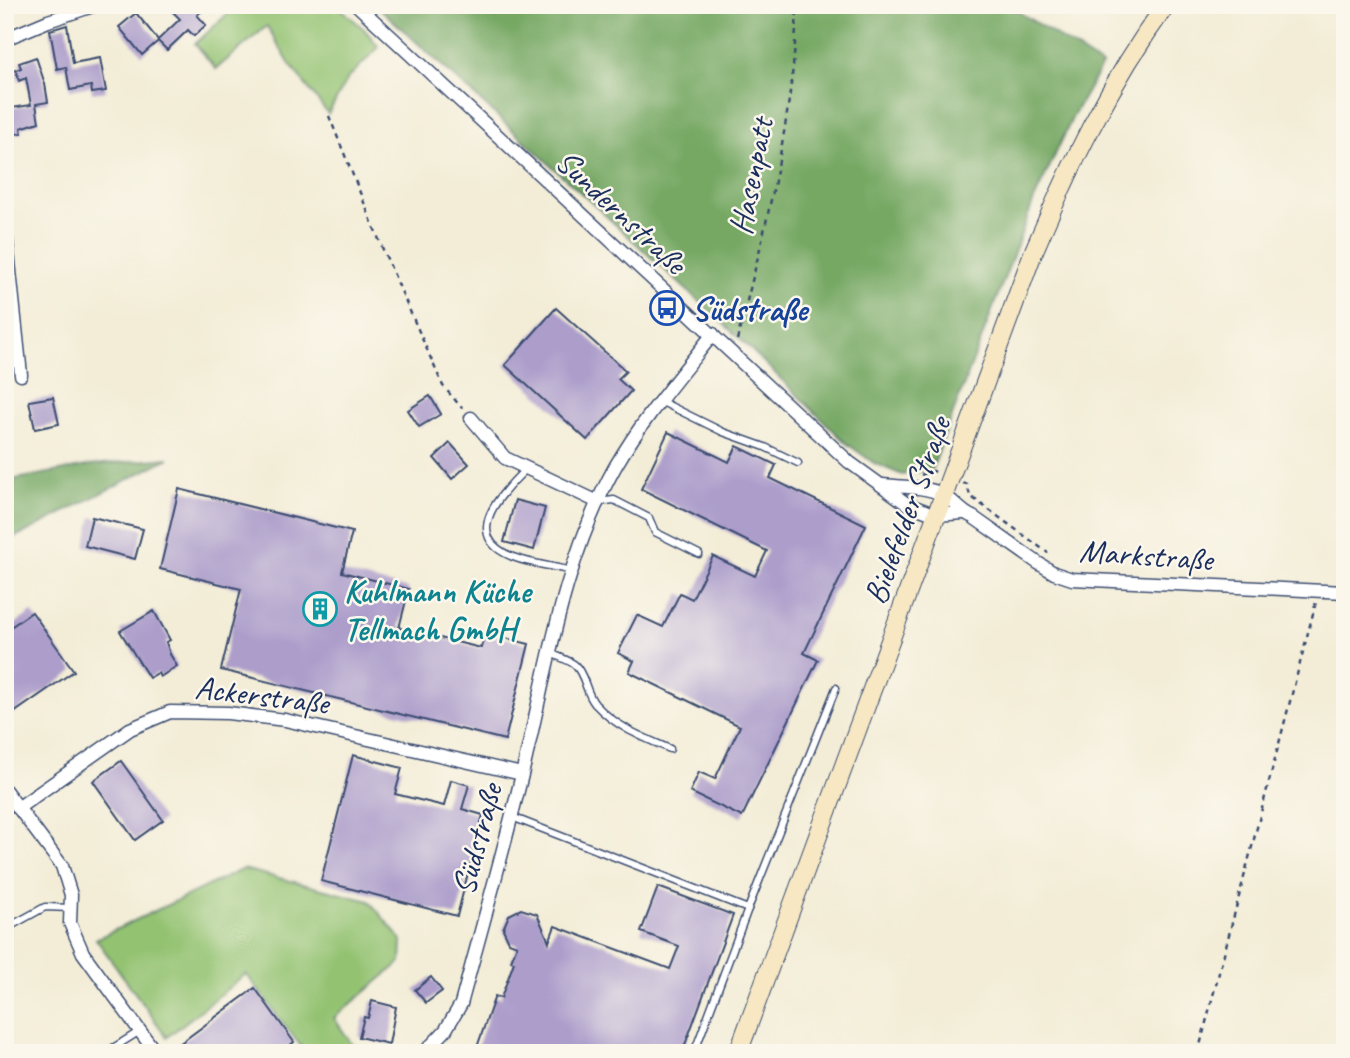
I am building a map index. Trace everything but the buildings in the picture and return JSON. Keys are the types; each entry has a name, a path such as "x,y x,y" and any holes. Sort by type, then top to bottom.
{"main road":[{"name":"Bielefelder Straße","path":"738,1053 1033,253 1072,161 1121,72 1166,5"}],"street":[{"path":"5,39 96,5"},
{"name":"Sundernstraße","path":"357,5 849,462 907,504 936,515"},
{"path":"5,223 22,375"},
{"name":"Südstraße","path":"424,1053 445,1031 461,1004 512,817 573,571 598,502 615,467 660,401 713,334"},
{"path":"471,418 505,458 598,502"},
{"path":"881,485 923,488 947,486"},
{"name":"Markstraße","path":"947,486 963,513 973,517 1054,573 1072,579 1345,592"},
{"path":"936,515 963,513"},
{"name":"Ackerstraße","path":"18,807 130,729 170,712 228,713 285,720 522,774"},
{"path":"5,790 62,866 71,895 70,923 83,953 156,1053"}],"lane":[{"path":"660,401 723,432 765,447 798,463"},
{"path":"527,468 499,497 489,515 486,528 489,539 497,548 513,557 573,571"},
{"path":"598,502 614,500 649,519 655,532 699,554"},
{"path":"551,653 574,664 582,675 590,697 608,716 631,733 670,749"},
{"path":"694,1053 836,688"},
{"path":"512,817 748,909"},
{"path":"5,929 45,907 70,908"},
{"path":"105,1053 140,1031"}],"path":[{"name":"Hasenpatt","path":"731,352 736,345 763,238 796,41 797,5"},
{"path":"329,116 384,252 443,386 471,418"},
{"path":"920,476 933,471 947,486 967,484 970,496 1054,557"},
{"path":"1198,1053 1318,591"}],"green space":[{"path":"237,5 337,5 365,30 379,47 348,78 328,114 289,63 267,26 216,69 195,44"},
{"path":"376,5 1008,5 1102,65 1074,114 1034,200 932,469 902,475 874,463 846,443 740,339"},
{"path":"169,458 24,533 5,540 5,481 92,465"},
{"path":"243,869 369,901 402,940 401,962 334,1018 358,1053 306,1053 246,974 167,1037 96,939"}],"place":[{"name":"Südstraße","path":"667,308"},
{"name":"Kuhlmann Küche Tellmach GmbH","path":"320,609"}]}
